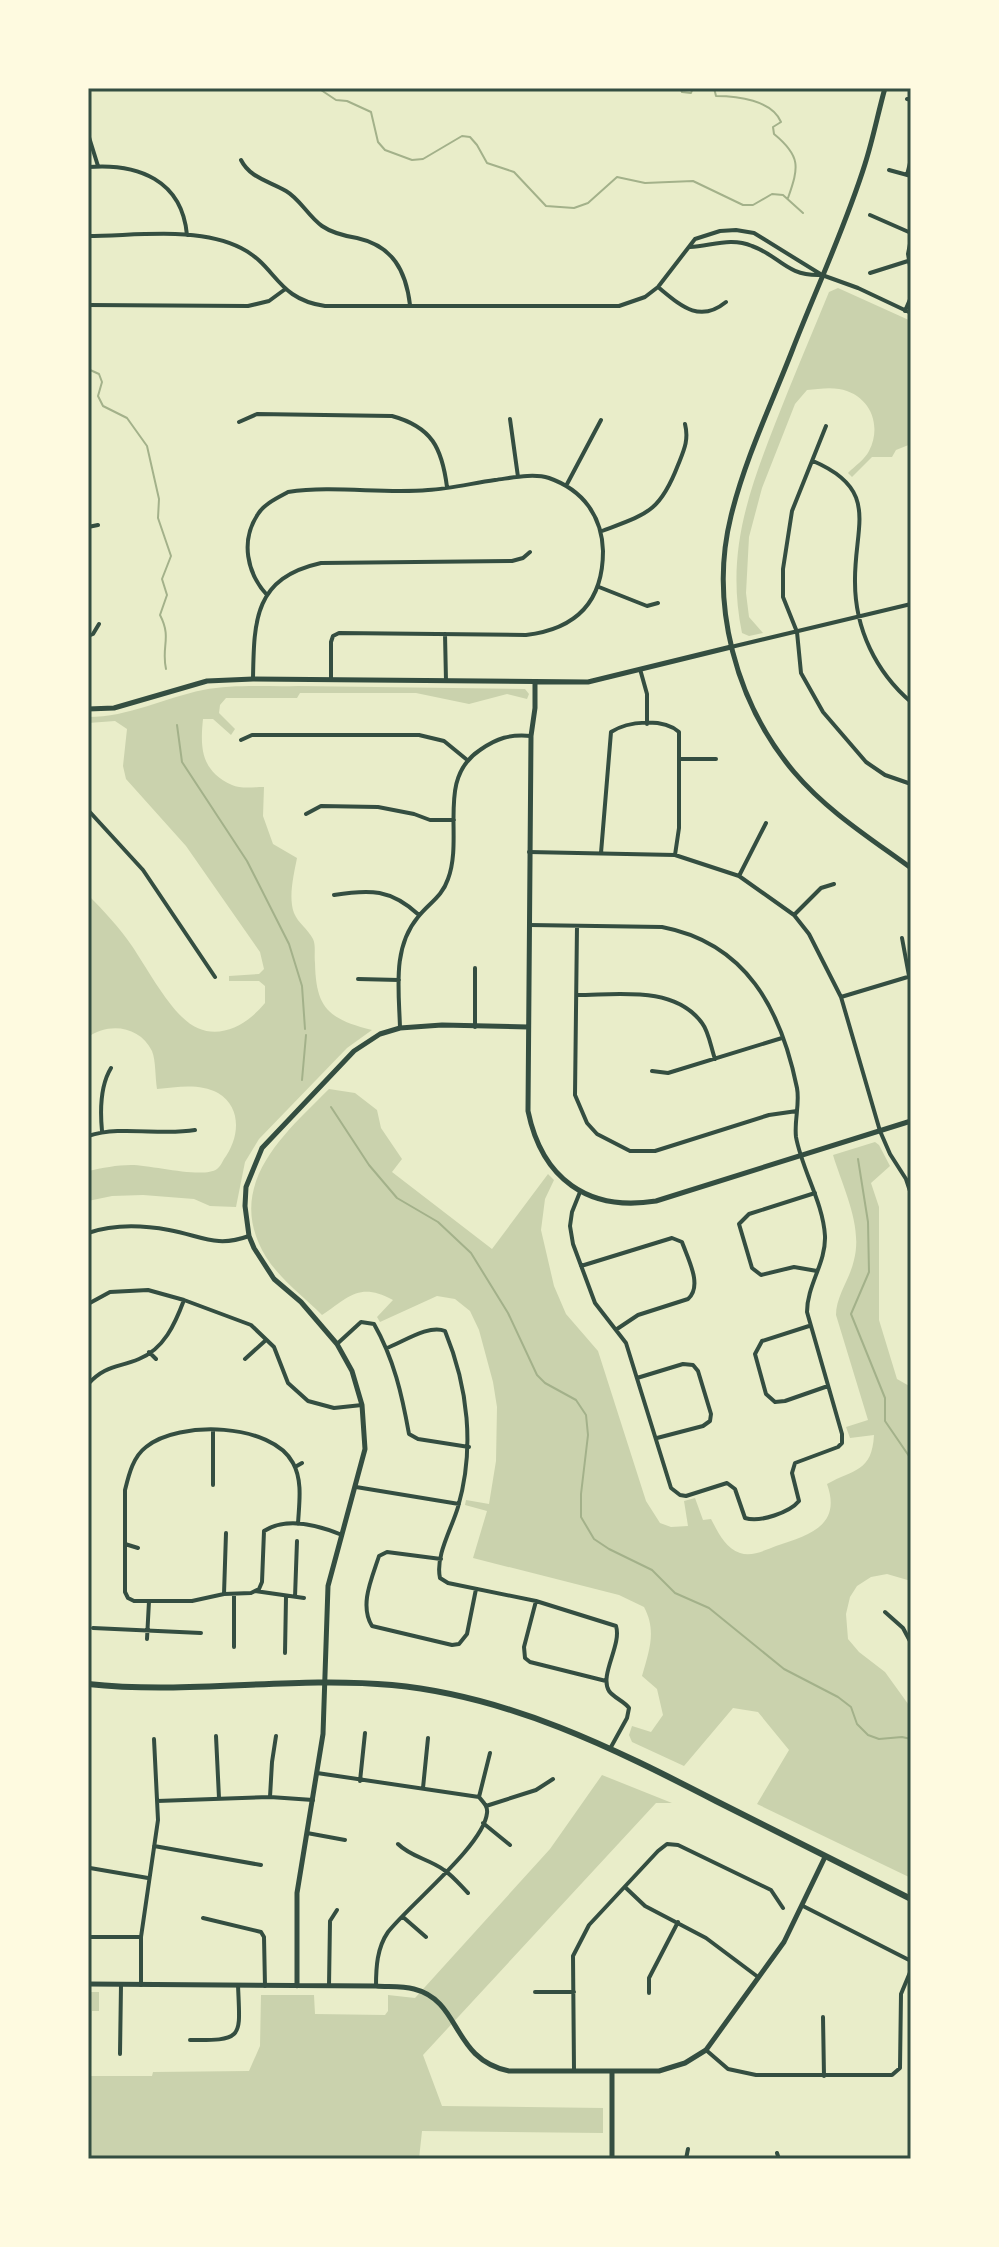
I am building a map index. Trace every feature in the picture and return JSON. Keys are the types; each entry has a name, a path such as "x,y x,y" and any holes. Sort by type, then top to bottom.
{"main road":[{"path":"88,1684 146,1688 325,1682 394,1685 472,1699 539,1719 611,1747 911,1899"}],"street":[{"path":"885,88 865,163 739,487 730,519 724,589 731,647 754,710 793,770 822,802 911,868"},
{"path":"88,134 98,166"},
{"path":"889,170 909,176 911,159"},
{"path":"241,160 246,171 290,193 322,226 340,235 372,242 385,250 403,271 410,305"},
{"path":"88,167 136,169 165,183 186,220 187,235"},
{"path":"870,215 911,233"},
{"path":"88,236 187,235 217,238 244,249 284,290 303,301 325,306 619,306 645,297 658,287 695,239 720,231 754,233 822,275 908,312 911,297"},
{"path":"911,239 908,261 911,272"},
{"path":"689,247 720,242 744,243 762,251 790,271 822,275"},
{"path":"870,273 908,261"},
{"path":"658,287 681,306 696,312 714,312 726,302"},
{"path":"88,305 248,306 269,301 284,290"},
{"path":"239,422 257,414 392,416 406,420 422,428 434,442 443,460 447,487"},
{"path":"510,419 518,477"},
{"path":"566,486 601,420"},
{"path":"602,531 642,516 664,498 688,441 685,424"},
{"path":"826,426 792,511 783,569 783,597 797,632 801,673 823,712 866,762 885,775 911,784"},
{"path":"812,461 839,475 852,489 858,504 860,533 855,583 859,617 871,654 893,688 911,702"},
{"path":"267,595 250,572 247,550 258,514 270,502 288,492 428,490 518,477 545,477 566,486 589,504 602,531 603,570 599,587 585,609 572,620 546,633 526,635 339,633 333,636 331,642 331,679"},
{"path":"88,527 98,525"},
{"path":"253,679 254,625 267,595 285,576 300,568 321,563 512,561 530,552"},
{"path":"599,587 647,606 658,603"},
{"path":"88,709 114,708 207,681 588,682 911,604"},
{"path":"88,636 99,624"},
{"path":"445,634 446,681"},
{"path":"640,669 647,694 647,724"},
{"path":"535,682 529,852 528,1111 532,1130 548,1164 580,1192 605,1202 656,1201 911,1121"},
{"path":"601,853 611,732 621,725 647,724 671,725 679,732 679,828 675,855"},
{"path":"400,1028 400,946 419,915 438,898 447,881 454,859 455,783 466,759 493,741 513,734 531,736"},
{"path":"241,740 252,735 419,735 444,741 466,759"},
{"path":"680,759 716,759"},
{"path":"306,814 321,806 378,807 430,820 454,820"},
{"path":"88,810 143,870 215,977"},
{"path":"739,876 766,823"},
{"path":"529,852 675,855 739,876 794,915 809,934 841,997 880,1131 911,1194"},
{"path":"794,915 821,888 834,884"},
{"path":"334,895 358,891 383,893 404,901 419,915"},
{"path":"530,925 662,927 683,931 713,944 743,968 764,994 782,1038 797,1090 796,1136 815,1193 825,1238 824,1253 807,1298 809,1326 842,1434 842,1443 838,1447 795,1463 792,1473 799,1501 793,1509 752,1520 745,1518 735,1489 727,1483 686,1496 671,1488 626,1343 595,1303 581,1266 570,1226 580,1192"},
{"path":"577,926 575,1095 587,1123 597,1134 630,1151 655,1151 769,1115 797,1111"},
{"path":"841,997 910,976 902,938"},
{"path":"475,968 475,1027"},
{"path":"358,979 399,980"},
{"path":"577,995 653,996 677,1002 703,1024 715,1059"},
{"path":"297,1986 297,1893 323,1734 328,1586 365,1449 362,1405 352,1371 337,1344 301,1302 274,1279 249,1236 246,1187 262,1148 354,1051 380,1034 400,1028 528,1027"},
{"path":"652,1071 668,1073 782,1038"},
{"path":"102,1131 105,1079 111,1068"},
{"path":"88,1136 102,1131 177,1133 195,1130"},
{"path":"815,1193 749,1214 739,1224 752,1268 761,1275 794,1267 817,1271"},
{"path":"88,1233 104,1228 132,1226 168,1230 217,1242 231,1242 249,1236"},
{"path":"581,1266 672,1238 682,1242 696,1284 694,1295 638,1315 617,1329"},
{"path":"88,1304 110,1292 148,1290 184,1300 251,1325 274,1347 288,1383 308,1401 334,1408 362,1405"},
{"path":"88,1384 98,1373 111,1366 140,1359 149,1352 173,1328 184,1300"},
{"path":"337,1344 361,1322 374,1324 387,1348 401,1389 409,1434 418,1439 469,1447"},
{"path":"809,1326 762,1341 755,1354 766,1394 775,1402 785,1401 828,1386"},
{"path":"387,1348 440,1328 445,1331 457,1358 464,1390 469,1447 459,1504 438,1571 440,1578 448,1583 536,1601 616,1626 619,1634 606,1681 609,1692 629,1708 611,1747"},
{"path":"245,1359 266,1340"},
{"path":"149,1352 156,1359"},
{"path":"637,1378 683,1364 693,1365 698,1371 711,1414 710,1421 703,1426 657,1438"},
{"path":"213,1431 213,1485"},
{"path":"298,1524 300,1481 295,1467 282,1449 266,1438 242,1432 213,1431 180,1432 162,1437 145,1448 134,1461 125,1490 125,1592 134,1601 192,1601 255,1591 304,1598"},
{"path":"295,1467 302,1463"},
{"path":"356,1487 459,1504"},
{"path":"255,1591 262,1582 264,1531 274,1524 321,1527 342,1535"},
{"path":"224,1594 226,1533"},
{"path":"295,1597 297,1541"},
{"path":"125,1544 138,1548"},
{"path":"441,1559 387,1552 379,1556 368,1590 366,1617 372,1626 459,1644 467,1634 476,1589"},
{"path":"234,1594 234,1647"},
{"path":"285,1653 286,1597"},
{"path":"147,1636 149,1601"},
{"path":"536,1601 524,1647 525,1658 530,1662 606,1681"},
{"path":"885,1612 903,1628 911,1643"},
{"path":"93,1628 147,1636 201,1633"},
{"path":"360,1781 365,1733"},
{"path":"216,1736 219,1798"},
{"path":"270,1797 276,1736"},
{"path":"423,1788 428,1738"},
{"path":"141,1985 141,1937 158,1820 154,1739"},
{"path":"479,1797 490,1753"},
{"path":"317,1773 479,1797 486,1806 487,1815 475,1840 387,1934 379,1953 376,1986"},
{"path":"486,1806 536,1790 553,1779"},
{"path":"157,1801 270,1797 313,1800"},
{"path":"483,1823 510,1845"},
{"path":"307,1833 345,1840"},
{"path":"398,1844 408,1854 446,1871 468,1893"},
{"path":"574,2070 573,1956 589,1925 667,1844 678,1845 771,1890 783,1908"},
{"path":"154,1846 261,1865"},
{"path":"88,1984 376,1986 415,1989 447,2011 470,2051 492,2067 509,2071 668,2070 697,2058 706,2050 784,1942 825,1857"},
{"path":"90,1868 148,1878"},
{"path":"626,1888 645,1906 678,1922 758,1977"},
{"path":"803,1906 911,1961"},
{"path":"329,1986 330,1921 337,1910"},
{"path":"403,1917 426,1937"},
{"path":"203,1918 261,1932 264,1937 265,1986"},
{"path":"649,1993 649,1978 678,1922"},
{"path":"88,1937 141,1937"},
{"path":"706,2050 719,2064 738,2073 824,2076 884,2076 897,2073 900,2068 901,1994 911,1970"},
{"path":"120,2054 121,1985"},
{"path":"190,2040 225,2041 234,2036 239,2027 238,1985"},
{"path":"535,1992 574,1992"},
{"path":"823,2017 824,2076"},
{"path":"612,2071 612,2159"},
{"path":"686,2159 688,2149"}],"green space":[{"path":"838,288 911,321 911,444 896,450 892,457 872,457 852,477 848,473 865,457 873,441 874,421 865,404 849,392 827,388 807,390 795,404 762,488 749,537 746,593 749,617 763,633 749,636 742,633 736,578 748,501 775,424 829,292"},
{"path":"215,688 525,689 529,694 527,699 507,694 469,704 416,693 300,693 297,698 226,698 220,705 219,713 235,729 231,735 213,719 203,719 202,740 208,766 232,785 264,787 263,816 273,844 297,858 292,907 314,941 316,978 322,1001 335,1016 372,1030 347,1048 259,1139 245,1162 236,1207 210,1206 194,1199 143,1195 88,1201 88,1171 131,1165 201,1173 217,1169 233,1142 236,1124 232,1107 218,1093 188,1086 157,1089 152,1051 140,1036 114,1028 88,1037 88,895 127,939 169,1002 193,1026 215,1032 237,1026 265,1003 265,986 259,981 229,981 229,976 259,974 264,969 260,952 186,846 126,779 123,766 127,729 115,721 88,723 88,717 118,714"},
{"path":"329,1089 355,1093 377,1110 381,1128 402,1159 392,1172 492,1249 548,1174 554,1180 545,1199 541,1230 554,1286 566,1314 598,1351 646,1501 660,1523 671,1527 688,1526 684,1501 695,1498 703,1520 711,1519 726,1543 735,1551 745,1554 788,1542 820,1527 830,1510 827,1484 860,1468 873,1447 874,1435 850,1438 846,1427 868,1420 836,1315 838,1301 854,1260 856,1234 851,1207 833,1155 875,1142 879,1145 890,1166 871,1183 879,1207 879,1320 897,1379 911,1387 911,1581 887,1574 871,1577 857,1586 850,1597 846,1614 848,1639 885,1672 911,1708 911,1878 757,1804 789,1750 758,1712 733,1708 684,1766 632,1742 629,1735 632,1726 651,1732 663,1715 657,1689 642,1676 651,1633 644,1607 619,1595 473,1558 487,1511 465,1505 466,1500 489,1504 496,1461 497,1407 479,1330 470,1311 455,1299 437,1296 380,1322 377,1317 393,1300 363,1292 348,1297 322,1315 272,1265 254,1231 251,1207 255,1185 264,1164 294,1125"},
{"path":"602,1775 672,1803 656,1803 423,2055 442,2106 603,2108 603,2133 422,2131 419,2159 88,2159 88,1992 99,1992 99,2011 92,2011 91,2076 249,2071 260,2046 261,1995 314,1995 315,2014 385,2015 388,1995 415,1998 550,1849"}],"waterway":[{"path":"318,88 336,100 347,101 371,112 378,142 385,150 412,160 423,159 462,136 470,137 487,163 514,172 546,206 574,208 588,203 617,177 645,183 693,181 743,205 753,205 772,194 783,195 803,213"},
{"path":"680,88 682,92 691,93 693,88"},
{"path":"714,88 716,96 762,104 781,122 773,127 774,134 789,149 796,170 788,198"},
{"path":"88,369 99,374 102,382 98,396 103,406 127,418 147,446 159,499 158,518 171,556 162,579 167,595 160,615 166,636 166,669"},
{"path":"177,725 182,762 247,861 289,944 302,986 305,1029"},
{"path":"302,1080 306,1035"},
{"path":"331,1107 369,1165 397,1198 438,1222 471,1253 508,1313 537,1375 545,1383 576,1400 586,1415 588,1435 581,1517 594,1539 652,1570 675,1593 709,1608 784,1669 838,1697 851,1707 857,1724 868,1735 879,1739 911,1739"},
{"path":"858,1159 868,1222 869,1272 851,1314 885,1398 885,1421 911,1459"}]}
